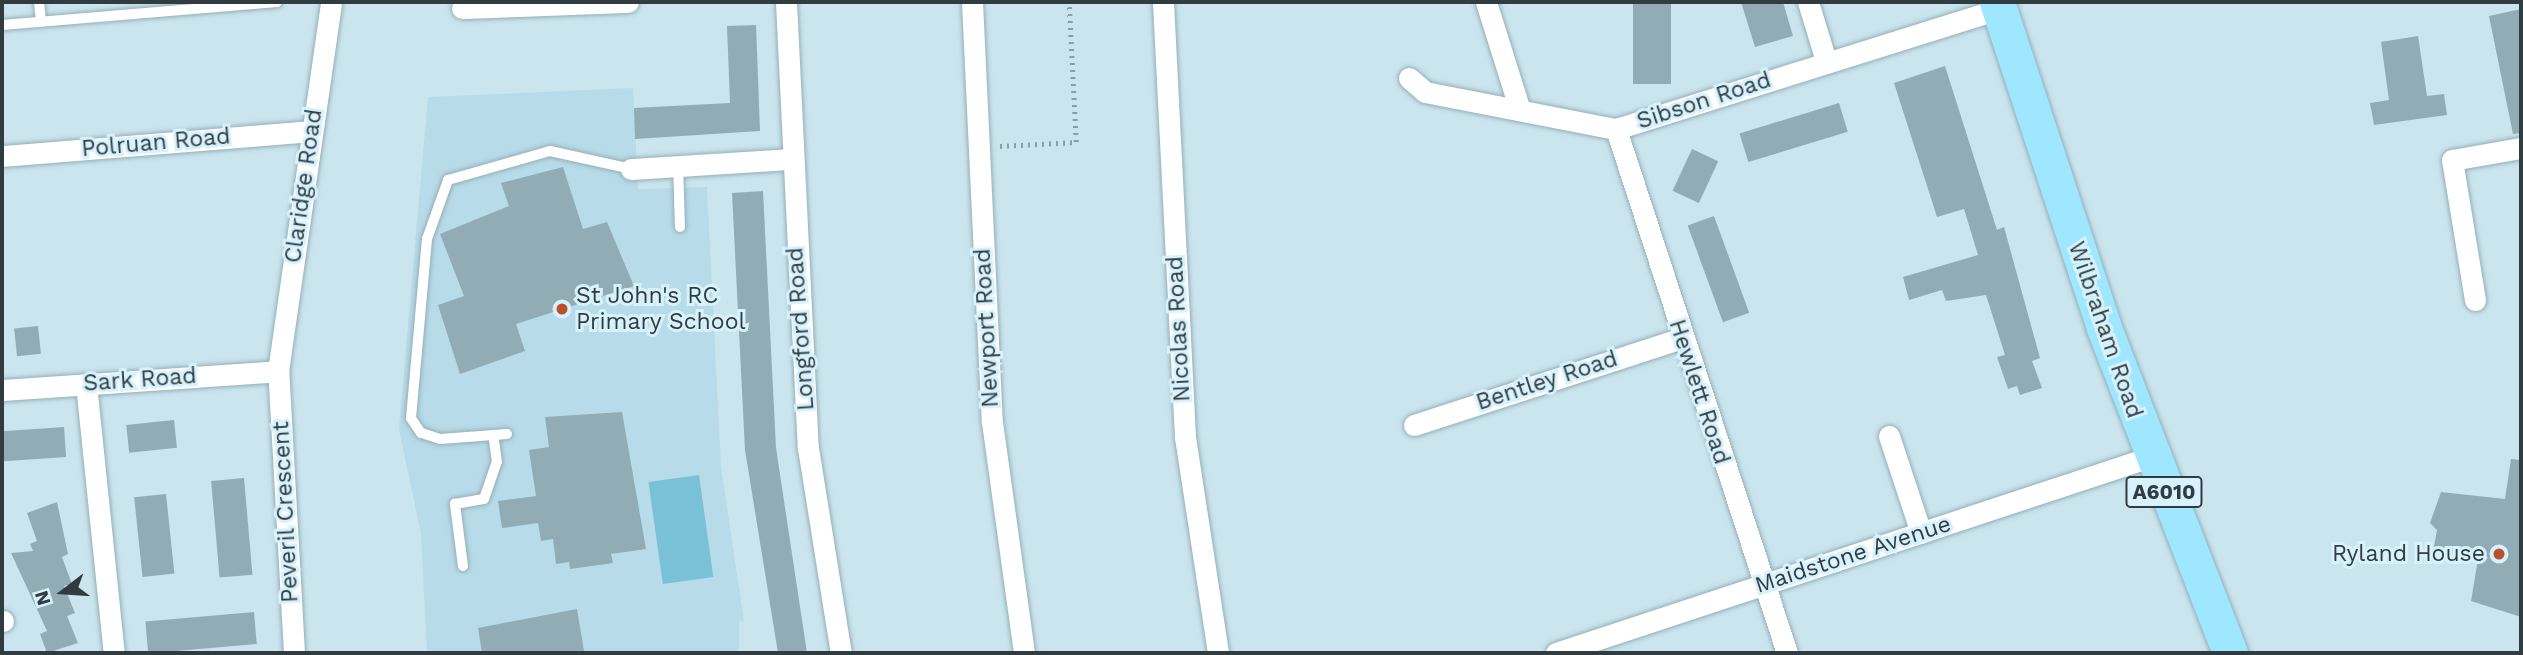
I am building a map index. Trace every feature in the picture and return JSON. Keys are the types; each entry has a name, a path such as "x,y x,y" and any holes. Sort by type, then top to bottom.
{"highway":[{"name":"Wilbraham Road","path":"1998,6 2150,457 2230,653"}],"street":[{"name":"Claridge Road","path":"278,371 331,2"},
{"path":"462,8 628,2"},
{"name":"Longford Road","path":"786,2 790,159 808,448 841,653"},
{"name":"Newport Road","path":"972,2 992,422 1024,653"},
{"name":"Nicolas Road","path":"1163,2 1185,438 1218,653"},
{"path":"1486,2 1519,107"},
{"path":"1808,2 1826,61"},
{"name":"Sibson Road","path":"1409,78 1425,92 1519,107 1616,129 1998,6"},
{"name":"Hewlett Road","path":"1616,129 1681,338 1787,653"},
{"name":"Polruan Road","path":"2,156 311,131"},
{"path":"2475,300 2452,160 2521,148"},
{"path":"631,169 790,159"},
{"name":"Bentley Road","path":"1414,425 1681,338"},
{"name":"Sark Road","path":"2,390 278,371"},
{"name":"Peveril Crescent","path":"278,371 294,653"},
{"path":"86,384 114,653"},
{"path":"1889,436 1921,533"},
{"name":"Maidstone Avenue","path":"1556,653 2150,457"}],"lane":[{"path":"39,2 41,22"},
{"path":"2,25 166,6 277,2"},
{"path":"507,434 440,439 421,433 411,418 427,239 448,180 550,151 631,169"},
{"path":"678,164 680,226"},
{"path":"463,566 455,503 484,499 497,462 493,435"}],"path":[{"path":"979,147 1076,142 1069,2"}],"shaded area":[{"name":"St John's RC Primary School","path":"633,88 638,189 707,187 721,467 744,621 739,622 739,653 427,653 421,534 399,429 428,97"},
{"path":"699,475 713,577 663,584 648,482"}],"building":[{"path":"1633,2 1671,2 1671,84 1633,84"},
{"path":"1741,2 1783,2 1793,36 1755,47"},
{"path":"2521,9 2521,133 2513,134 2489,16"},
{"path":"756,25 760,131 635,139 634,108 730,103 727,26"},
{"path":"2418,36 2427,96 2444,94 2447,115 2374,125 2370,103 2389,100 2381,42"},
{"path":"1945,66 1997,230 2004,227 2040,358 2032,361 2042,388 2020,395 2017,386 2008,389 1997,357 2005,355 1986,295 1946,301 1942,290 1909,300 1903,277 1978,255 1964,209 1937,217 1894,83"},
{"path":"1839,103 1848,132 1748,162 1740,133"},
{"path":"1692,149 1718,161 1699,203 1673,191"},
{"path":"563,167 583,229 607,222 634,286 516,324 525,351 460,374 438,305 464,296 440,234 509,206 501,183"},
{"path":"763,191 776,448 807,653 778,653 745,450 732,193"},
{"path":"1714,216 1749,313 1723,322 1688,226"},
{"path":"38,326 41,354 17,356 14,329"},
{"path":"622,412 646,549 611,554 613,563 570,569 569,562 556,564 553,539 541,541 538,523 502,528 498,501 536,496 529,450 549,447 545,417"},
{"path":"174,420 177,448 129,453 126,425"},
{"path":"64,427 66,457 4,461 2,431"},
{"name":"Ryland House","path":"2511,459 2521,460 2521,617 2471,601 2478,559 2433,552 2437,530 2430,523 2441,492 2505,499"},
{"path":"244,478 252,575 220,578 211,481"},
{"path":"166,494 174,574 143,577 134,497"},
{"path":"57,502 68,554 62,557 72,584 64,586 75,613 67,616 78,643 47,653 40,634 47,631 11,553 33,551 30,544 37,541 27,513"},
{"path":"577,609 584,651 482,653 478,628"},
{"path":"254,612 257,644 148,653 145,621"}],"place":[{"name":"St John's RC Primary School","path":"562,309"},
{"name":"Ryland House","path":"2499,554"}]}
